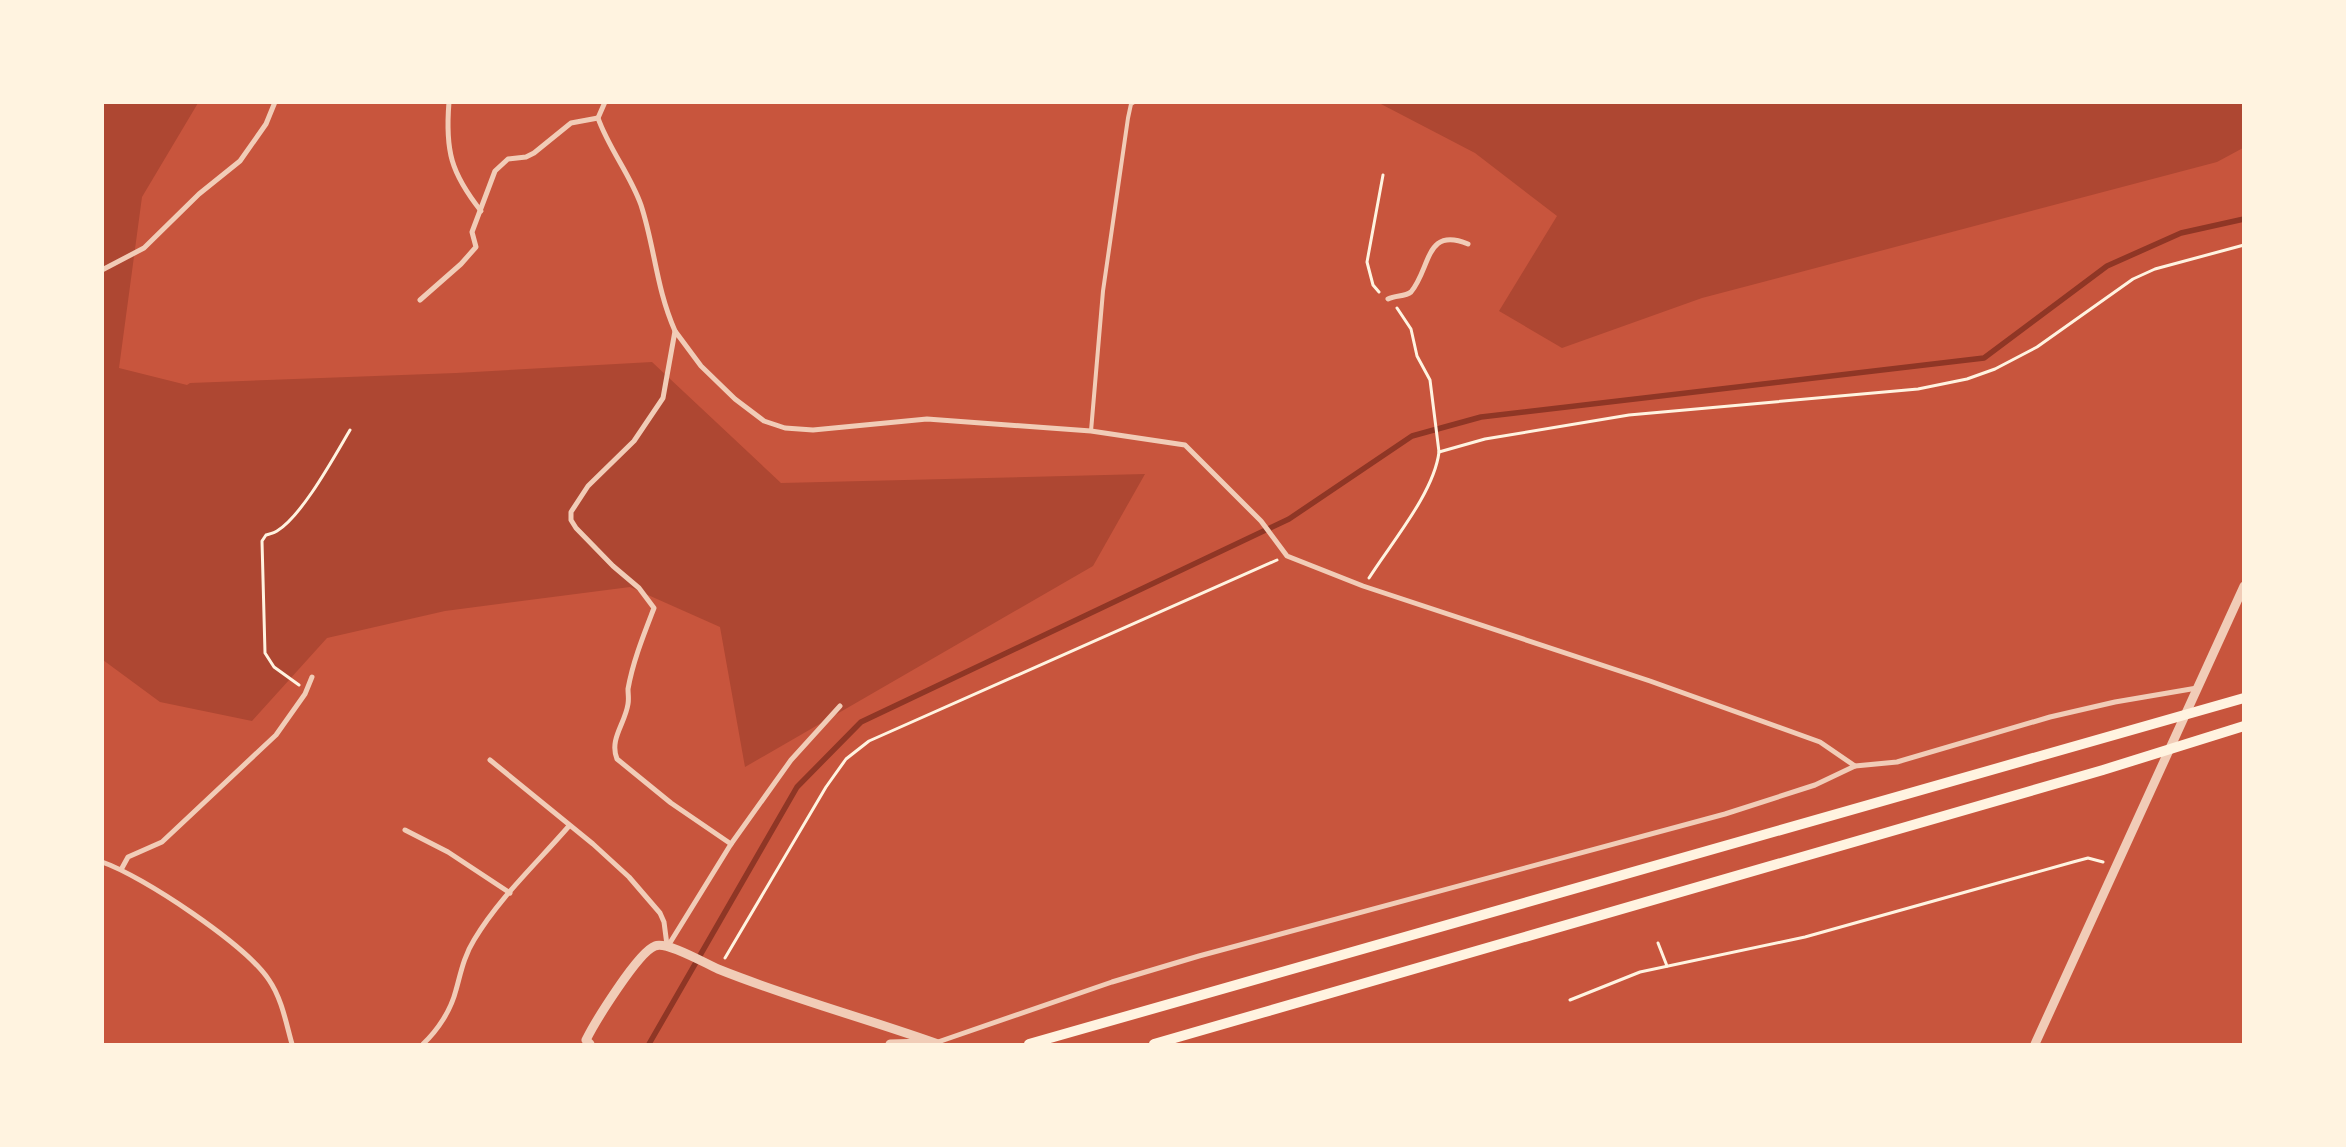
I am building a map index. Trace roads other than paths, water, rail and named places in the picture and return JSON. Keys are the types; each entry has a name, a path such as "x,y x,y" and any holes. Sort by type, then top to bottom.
{"main road":[{"path":"1029,1044 2244,698"},
{"path":"1154,1044 2103,770 2242,727"}],"street":[{"path":"102,270 144,248 193,200 240,161 266,124 275,102"},
{"path":"449,102 449,140 452,165 463,188 481,211"},
{"path":"605,102 598,118 604,137 631,182 641,205 658,283 675,331 701,366 735,399 764,421 785,428 813,430 927,419 1091,431 1185,445 1261,521 1287,556 1363,586 1650,681 1820,742 1855,766"},
{"path":"420,300 461,264 476,247 472,232 495,171 508,159 534,153 571,123 598,118"},
{"path":"1388,299 1396,295 1407,295 1412,292 1431,253 1443,240 1449,238 1456,239 1468,244"},
{"path":"675,331 664,398 634,441 588,486 571,512 571,520 576,528 613,566 639,588 654,608 636,658 628,690 628,704 614,741 617,758 671,803 731,844"},
{"path":"2035,1044 2244,586"},
{"path":"122,868 128,857 162,842 276,735 305,694 312,677"},
{"path":"890,1044 936,1044 1112,982 1199,956 1725,814 1815,784 1855,766 1897,762 2050,717 2114,702 2197,688"},
{"path":"668,946 731,844 791,760 840,706"},
{"path":"490,760 617,866 650,899 664,922 668,946"},
{"path":"423,1044 435,1032 452,1001 461,968 473,941 495,909 569,826"},
{"path":"405,830 448,852 510,893"},
{"path":"102,862 122,868 216,931 260,968 275,988 292,1044"},
{"path":"590,1044 586,1040 618,986 649,950 656,945 668,946 718,969 936,1044"}],"lane":[{"path":"1091,431 1103,291 1128,118 1131,104 1134,102"}],"waterway":[{"path":"649,1044 797,787 861,722 1289,519 1412,436 1481,417 1984,358 2107,266 2181,233 2244,219"}]}
